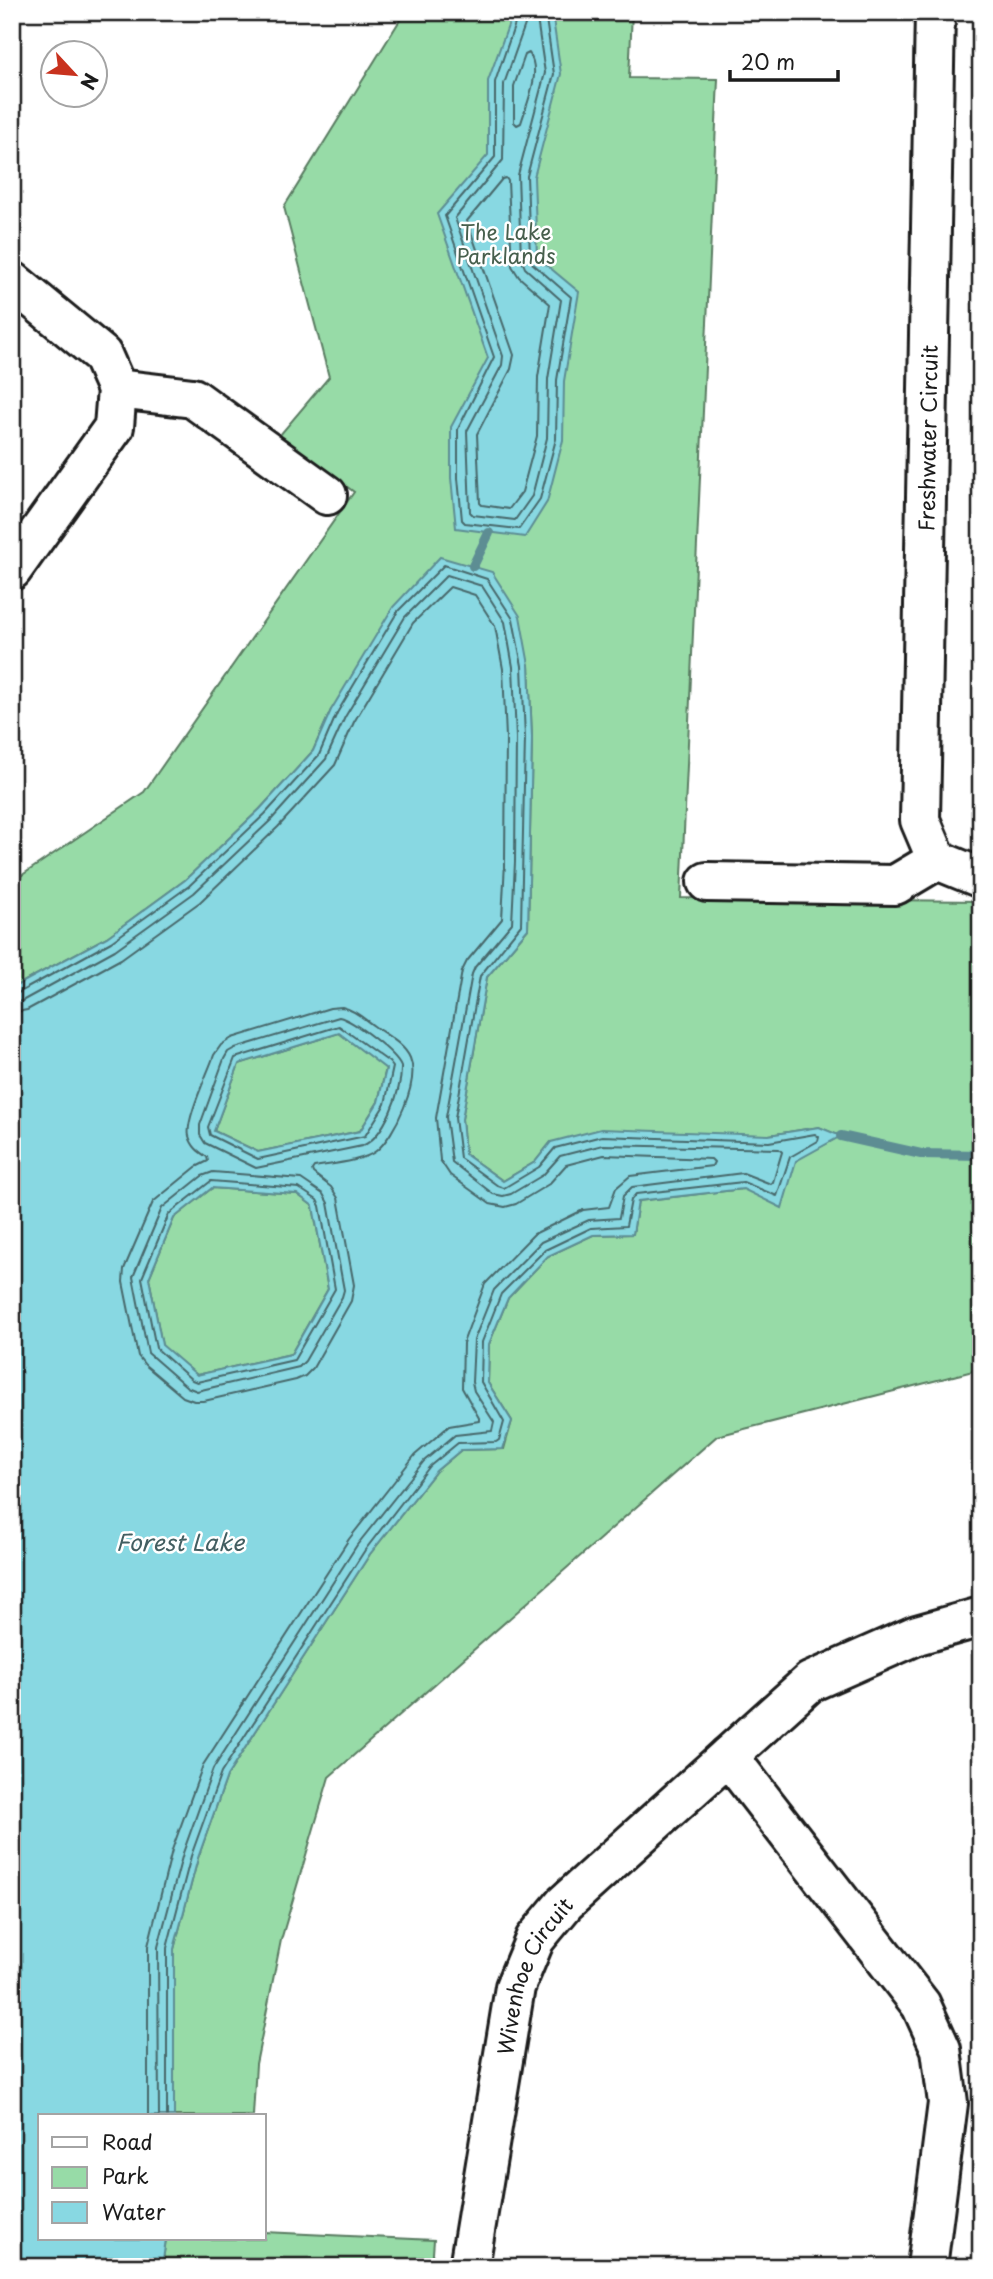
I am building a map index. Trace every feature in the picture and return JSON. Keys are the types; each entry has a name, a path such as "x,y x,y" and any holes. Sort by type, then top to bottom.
{"street":[{"name":"Freshwater Circuit","path":"935,12 920,820 937,860"},
{"path":"12,281 102,355 117,389 114,427 12,570"},
{"path":"117,389 193,398 327,495"},
{"path":"707,882 895,886 937,860 981,878"},
{"name":"Wivenhoe Circuit","path":"469,2267 515,1987 536,1939 565,1903 810,1682 917,1635 981,1617"},
{"path":"729,1756 921,2005 941,2049 947,2103 927,2267"}],"green space":[{"name":"The Lake Parklands","path":"405,12 632,12 629,78 718,79 681,898 981,901 981,1369 717,1436 329,1777 281,1940 256,2064 253,2114 174,2114 174,1949 198,1858 227,1776 370,1554 436,1471 461,1450 504,1449 512,1421 488,1383 489,1344 508,1298 548,1256 593,1235 633,1234 638,1201 743,1189 840,1136 819,1127 769,1135 551,1142 535,1162 503,1181 465,1154 462,1119 487,977 528,929 532,738 529,665 331,710 313,751 260,809 185,880 107,937 12,988 12,882 144,792 354,492 279,436 329,377 284,207"},
{"path":"339,1033 386,1068 378,1102 360,1131 258,1152 214,1131 239,1064"},
{"path":"212,1188 297,1194 313,1206 328,1289 291,1354 197,1375 162,1346 149,1278 174,1218"},
{"path":"266,2232 434,2240 432,2267 162,2267 166,2240 266,2240"}],"water":[{"path":"513,12 552,12 561,74 534,177 537,257 579,292 564,381 563,440 547,502 525,537 456,528 451,478 451,427 488,358 437,214 488,155 488,81"},
{"name":"Forest Lake","path":"440,557 492,572 520,616 529,665 532,738 528,929 487,977 462,1119 465,1154 503,1181 535,1162 551,1142 601,1129 769,1135 819,1127 841,1136 796,1161 782,1208 743,1189 638,1201 633,1234 593,1235 548,1256 508,1298 489,1344 488,1383 512,1421 503,1449 461,1450 436,1471 370,1554 227,1776 198,1858 174,1949 174,2114 38,2114 38,2240 166,2240 162,2267 12,2267 12,988 107,937 185,880 260,809 313,751 331,710 393,607","holes":["339,1033 386,1069 378,1102 360,1131 258,1152 214,1131 239,1064","212,1188 297,1194 313,1206 328,1289 291,1354 197,1375 162,1345 149,1278 174,1218"]}],"waterway":[{"path":"473,566 489,533"},
{"path":"841,1136 921,1154 981,1155"}]}
